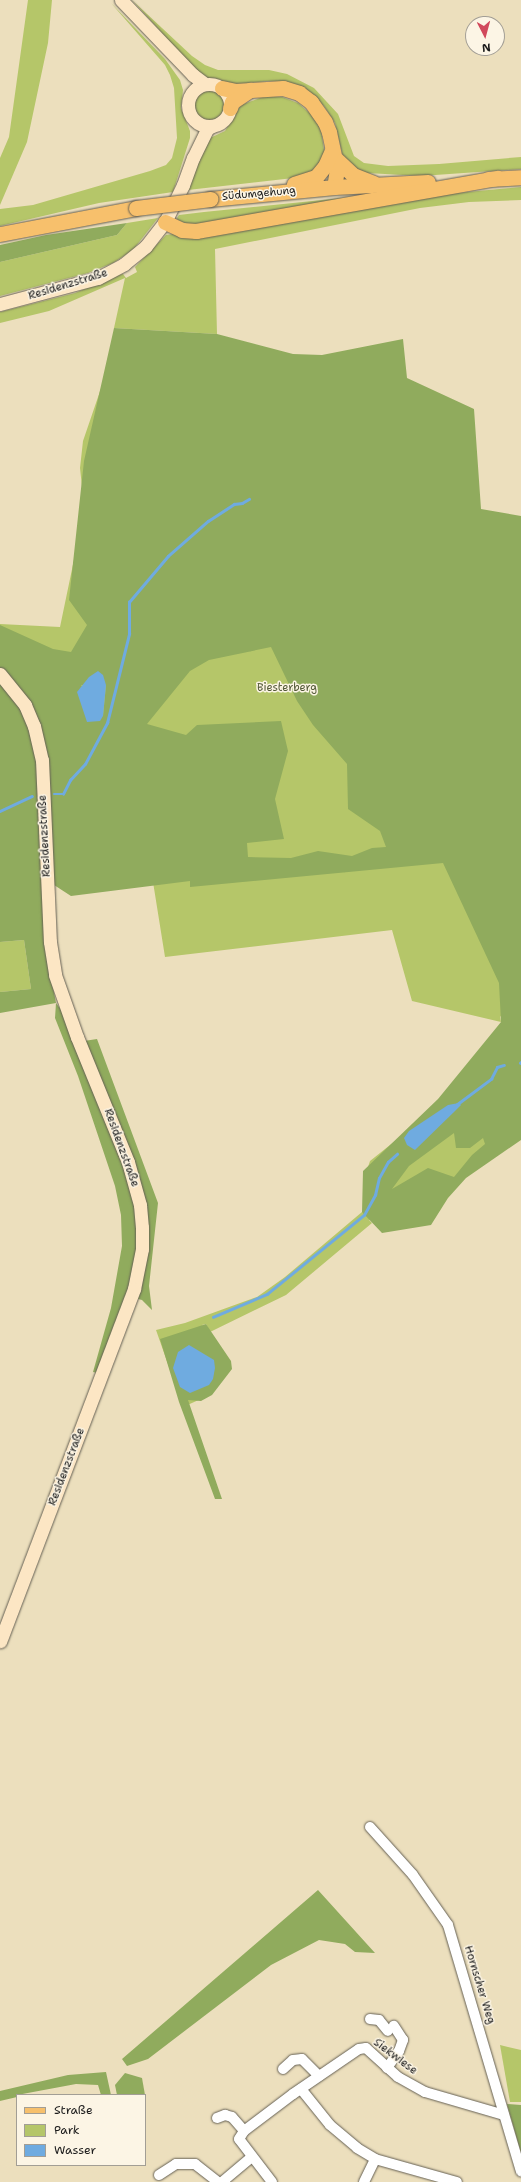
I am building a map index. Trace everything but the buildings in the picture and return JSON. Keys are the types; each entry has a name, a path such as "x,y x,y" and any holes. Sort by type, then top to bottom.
{"main road":[{"path":"121,0 172,53 205,84 229,91 274,87 299,93 311,102 325,122 334,154 338,177 334,187"},
{"path":"172,53 186,79 189,97 188,110 193,120 202,125 212,126 225,119 232,102 251,90"},
{"path":"189,97 192,91 205,84"},
{"path":"222,88 228,95 230,108"},
{"name":"Residenzstraße","path":"193,120 193,158"},
{"name":"Residenzstraße","path":"0,304 74,285 112,272 146,246 165,222 207,129 212,126"},
{"path":"334,154 353,175 366,182 388,185"},
{"path":"255,194 316,177 334,154"},
{"name":"Südumgehung","path":"0,234 136,208 255,194 334,187 521,177"},
{"path":"165,222 182,230 202,231 497,178"},
{"name":"Residenzstraße","path":"0,674 25,705 34,726 42,760 49,921 55,975 77,1037 128,1162 140,1205 142,1227 142,1249 134,1289 0,1641"}],"street":[{"name":"Hornscher Weg","path":"370,1827 413,1875 448,1925 521,2171"},
{"path":"370,2019 379,2020 391,2028 403,2040 399,2051 386,2068"},
{"name":"Siekwiese","path":"242,2135 319,2076 358,2049 366,2048 386,2068 425,2092 504,2115"},
{"path":"283,2069 293,2060 302,2059 319,2076"},
{"path":"301,2089 330,2125 357,2148 375,2159 457,2182"},
{"path":"217,2118 225,2115 232,2117 252,2158 272,2182"},
{"path":"222,2182 252,2158"},
{"path":"364,2182 375,2159"},
{"path":"159,2175 176,2164 195,2164 218,2182"}],"green space":[{"path":"28,0 52,0 48,43 27,142 0,205 0,158 9,137"},
{"path":"132,0 192,56 205,65 218,70 269,70 287,74 314,88 338,114 354,156 364,163 388,166 439,164 521,157 521,169 421,176 367,173 352,168 343,157 335,123 324,106 307,91 287,82 268,81 231,85 201,76"},
{"path":"111,3 165,59 180,80 183,90 181,108 190,131 190,138 173,192 99,203 0,226 0,209 33,205 150,171 166,165 172,158 177,138 174,88 170,75 165,65"},
{"path":"208,89 217,92 221,96 224,105 221,114 217,118 208,121 199,118 195,114 192,105 195,96 199,92"},
{"path":"265,96 282,97 298,103 313,116 321,130 325,156 312,172 302,177 188,190 203,148 210,138 225,131 241,105"},
{"path":"521,187 521,200 469,202 420,208 215,249 217,334 114,328 125,278 49,311 0,323 0,312 75,293 118,275 123,274 126,278 137,272 135,267 166,235 425,196"},
{"path":"400,192 193,225 178,221 177,218 179,215 204,212"},
{"path":"158,218 133,250 113,263 88,273 0,296 0,262 117,235 127,223"},
{"path":"127,223 117,235 0,262 0,245 46,235"},
{"name":"Biesterberg","path":"114,328 217,334 293,354 322,355 403,339 407,378 474,409 481,509 521,516 521,1140 466,1178 448,1198 431,1225 382,1233 362,1212 363,1171 438,1099 501,1022 499,983 443,863 190,887 190,881 71,896 51,883 45,945 56,1003 0,1013 0,992 31,989 24,940 0,942 0,625 53,649 71,652 87,625 69,600 84,461","holes":["271,647 297,701 313,725 347,764 348,809 380,831 386,847 372,848 352,856 318,851 291,858 248,857 247,843 284,839 275,799 288,751 281,721 197,725 186,735 147,724 190,671 209,660","81,685 106,685 103,716","454,1133 456,1148 470,1148 483,1138 485,1144 472,1155 454,1177 428,1168 392,1189 409,1166"]},
{"name":"Biesterberg","path":"111,359 404,386 425,392 521,1137 436,1199 369,1220 372,1223 286,1295 210,1332 206,1324 202,1325 230,1364 212,1394 183,1407 156,1330 185,1323 257,1297 285,1277 362,1212 373,1198 363,1182 370,1161 440,1105 504,1019 500,1016 501,1022 412,1001 392,930 165,957 153,882 0,651 0,624 60,627 76,550 82,487 80,468 83,441"},
{"path":"24,940 31,989 0,992 0,942"},
{"path":"56,1003 84,1041 97,1039 158,1203 149,1286 152,1310 142,1300 127,1296 98,1373 93,1372 111,1308 122,1246 121,1215 115,1186 78,1076 55,1018"},
{"path":"206,1324 231,1361 232,1369 212,1395 201,1401 188,1400 222,1499 215,1499 179,1402 160,1339"},
{"path":"318,1890 375,1953 355,1952 345,1944 319,1940 271,1965 148,2059 127,2066 122,2059"},
{"path":"500,2045 521,2050 521,2102 510,2102"},
{"path":"106,2072 111,2094 101,2094 98,2085 76,2084 16,2094 16,2097 0,2101 0,2091 68,2075"},
{"path":"125,2073 142,2078 145,2094 117,2094 115,2085"},
{"path":"507,2104 521,2105 521,2153"}],"water":[{"path":"98,671 103,675 106,685 103,716 100,721 87,722 77,692 89,677"},
{"path":"459,1103 461,1105 415,1150 407,1145 404,1138 409,1131 448,1105"},
{"path":"189,1345 214,1360 215,1368 213,1379 209,1385 190,1393 180,1387 173,1368 178,1352"}],"waterway":[{"path":"54,794 63,794 70,780 85,764 107,723 129,634 129,602 168,556 208,521 234,504 242,503 249,499"},
{"path":"0,811 32,796"},
{"path":"456,1105 491,1079 497,1067 504,1065"},
{"path":"213,1317 267,1294 364,1215 375,1195 379,1178 388,1162 397,1154"}]}
